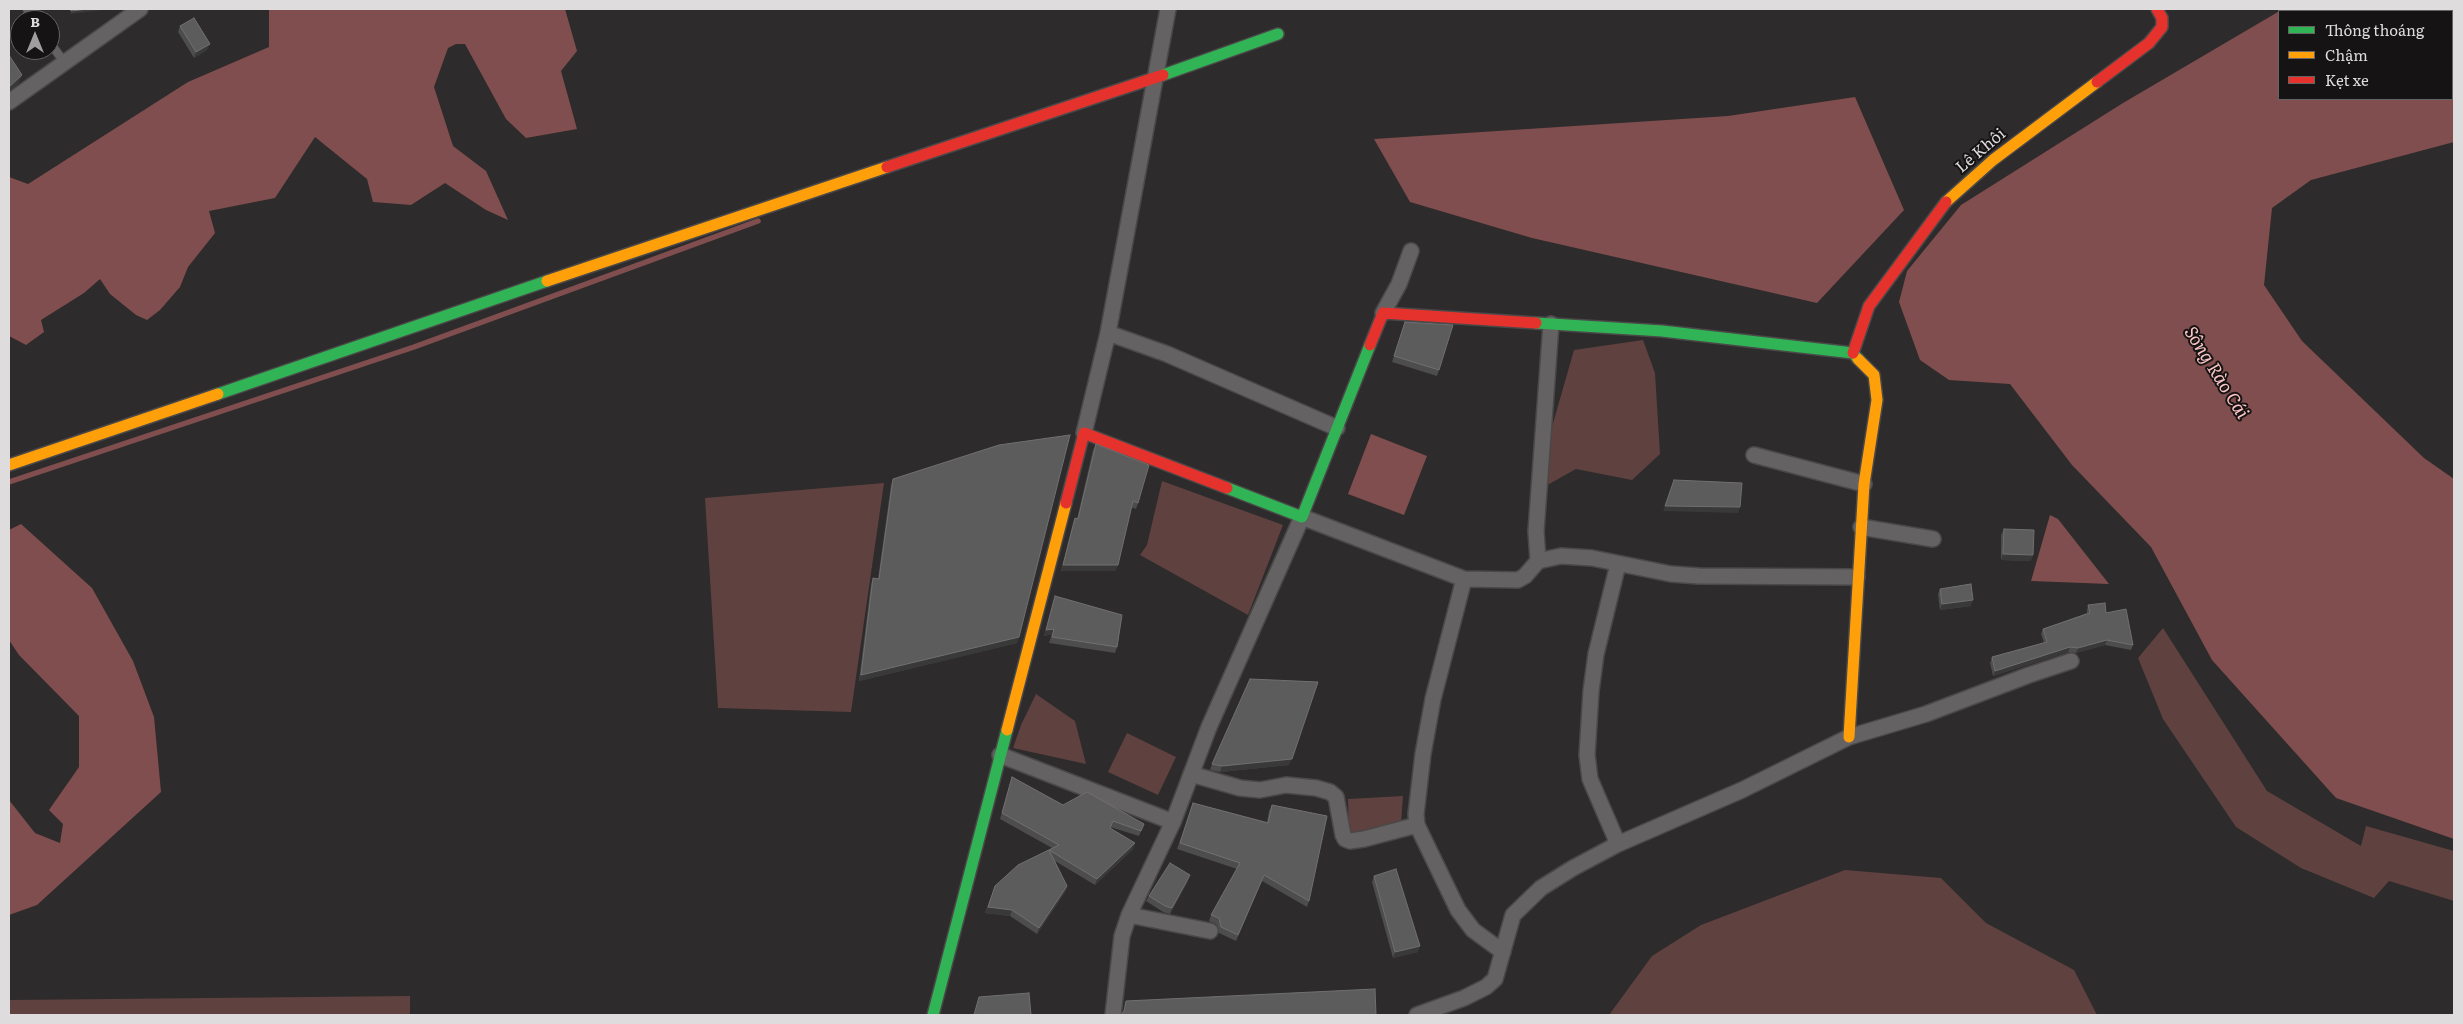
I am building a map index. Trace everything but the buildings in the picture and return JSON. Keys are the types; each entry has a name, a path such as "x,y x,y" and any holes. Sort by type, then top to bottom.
{"street":[{"path":"9,102 140,9"},
{"path":"933,1015 1084,433 1108,333 1157,77 1168,9"},
{"name":"Lê Khôi","path":"1853,353 1869,306 1946,202 1993,160 2149,42 2162,27 2162,18 2157,9"},
{"path":"9,465 591,266 1157,77 1278,34"},
{"path":"1113,1015 1122,936 1129,915 1173,822 1217,709 1302,517 1383,313 1399,284 1411,251"},
{"path":"1383,313 1662,331 1853,353 1874,375 1877,400 1864,484 1849,737"},
{"path":"1538,561 1536,531 1551,324"},
{"path":"1108,333 1167,354 1337,428"},
{"path":"1084,433 1464,579 1518,580 1525,576 1538,561 1562,556 1592,558 1672,574 1720,578 1857,577"},
{"path":"1754,455 1864,484"},
{"path":"1861,527 1933,539"},
{"path":"1618,564 1596,654 1591,691 1587,755 1590,779 1618,844"},
{"path":"1464,579 1433,699 1424,745 1416,806 1417,825 1458,910 1473,930 1503,952"},
{"path":"1417,1015 1486,987 1495,979 1510,920 1523,903 1541,888 1573,868 1618,844 1742,790 1849,737 1926,714 2029,675 2072,661"},
{"path":"1000,755 1173,822"},
{"path":"1191,774 1240,788 1260,790 1286,785 1316,788 1330,792 1336,797 1343,835 1345,839 1350,841 1417,825"},
{"path":"1129,915 1210,931"}],"lane":[{"path":"60,56 65,62"}],"shaded area":[{"path":"1643,340 1655,373 1660,454 1632,480 1576,469 1533,493 1574,350"},
{"path":"1162,481 1283,525 1248,615 1140,555 1147,545"},
{"path":"884,483 851,712 718,708 705,498"},
{"path":"2163,628 2267,791 2361,846 2366,826 2454,851 2454,901 2389,881 2374,898 2301,868 2236,827 2163,719 2138,658"},
{"path":"1036,694 1075,721 1086,764 1013,748 1021,725"},
{"path":"1127,733 1176,757 1158,795 1108,772"},
{"path":"1403,796 1401,823 1349,833 1348,799"},
{"path":"1845,870 1941,878 1986,923 2074,970 2097,1015 1609,1015 1652,956 1701,925"},
{"path":"410,996 410,1015 9,1015 9,1000"}],"water":[{"path":"269,9 565,9 577,51 561,71 577,129 526,138 506,119 465,44 456,44 448,48 434,87 453,146 486,171 508,220 486,210 445,183 411,205 373,202 367,179 315,137 275,198 209,211 215,233 188,267 180,287 160,310 147,320 136,315 110,294 100,279 84,293 41,320 44,332 26,345 9,336 9,177 28,184 188,82 269,47"},
{"name":"Sông Rào Cái","path":"2454,9 2454,142 2311,180 2272,208 2264,285 2302,341 2424,458 2454,479 2454,839 2336,798 2212,660 2151,547 2072,465 2010,384 1949,380 1920,360 1899,302 1907,271 1961,205 2123,103 2278,12 2278,100 2453,100 2453,10 2282,10"},
{"path":"1855,97 1904,210 1817,303 1532,238 1410,202 1374,139 1728,116"},
{"path":"1371,434 1427,456 1404,515 1348,494"},
{"path":"2050,515 2058,519 2109,584 2031,581"},
{"path":"21,524 92,588 133,661 154,717 161,792 37,905 9,915 9,800 35,833 60,843 63,824 49,810 79,767 79,716 19,655 9,640 9,530"}],"waterway":[{"path":"9,482 414,347 758,221"}],"traffic: fast":[{"path":"1163,75 1278,34"},
{"path":"218,394 547,281"},
{"path":"1536,323 1662,331 1853,353 1858,359"},
{"path":"1227,488 1302,517 1370,345"},
{"path":"933,1015 1007,730"}],"traffic: slow":[{"path":"1946,202 1993,160 2097,82"},
{"path":"547,281 887,167"},
{"path":"1849,737 1864,484 1877,400 1874,375 1858,359"},
{"path":"9,465 218,394"},
{"path":"1007,730 1066,503"}],"traffic: jam":[{"path":"2097,82 2149,43 2162,27 2162,18 2157,9"},
{"path":"887,167 1163,75"},
{"path":"1853,353 1869,306 1946,202"},
{"path":"1370,345 1383,313 1536,323"},
{"path":"1066,503 1084,433 1227,488"}]}
